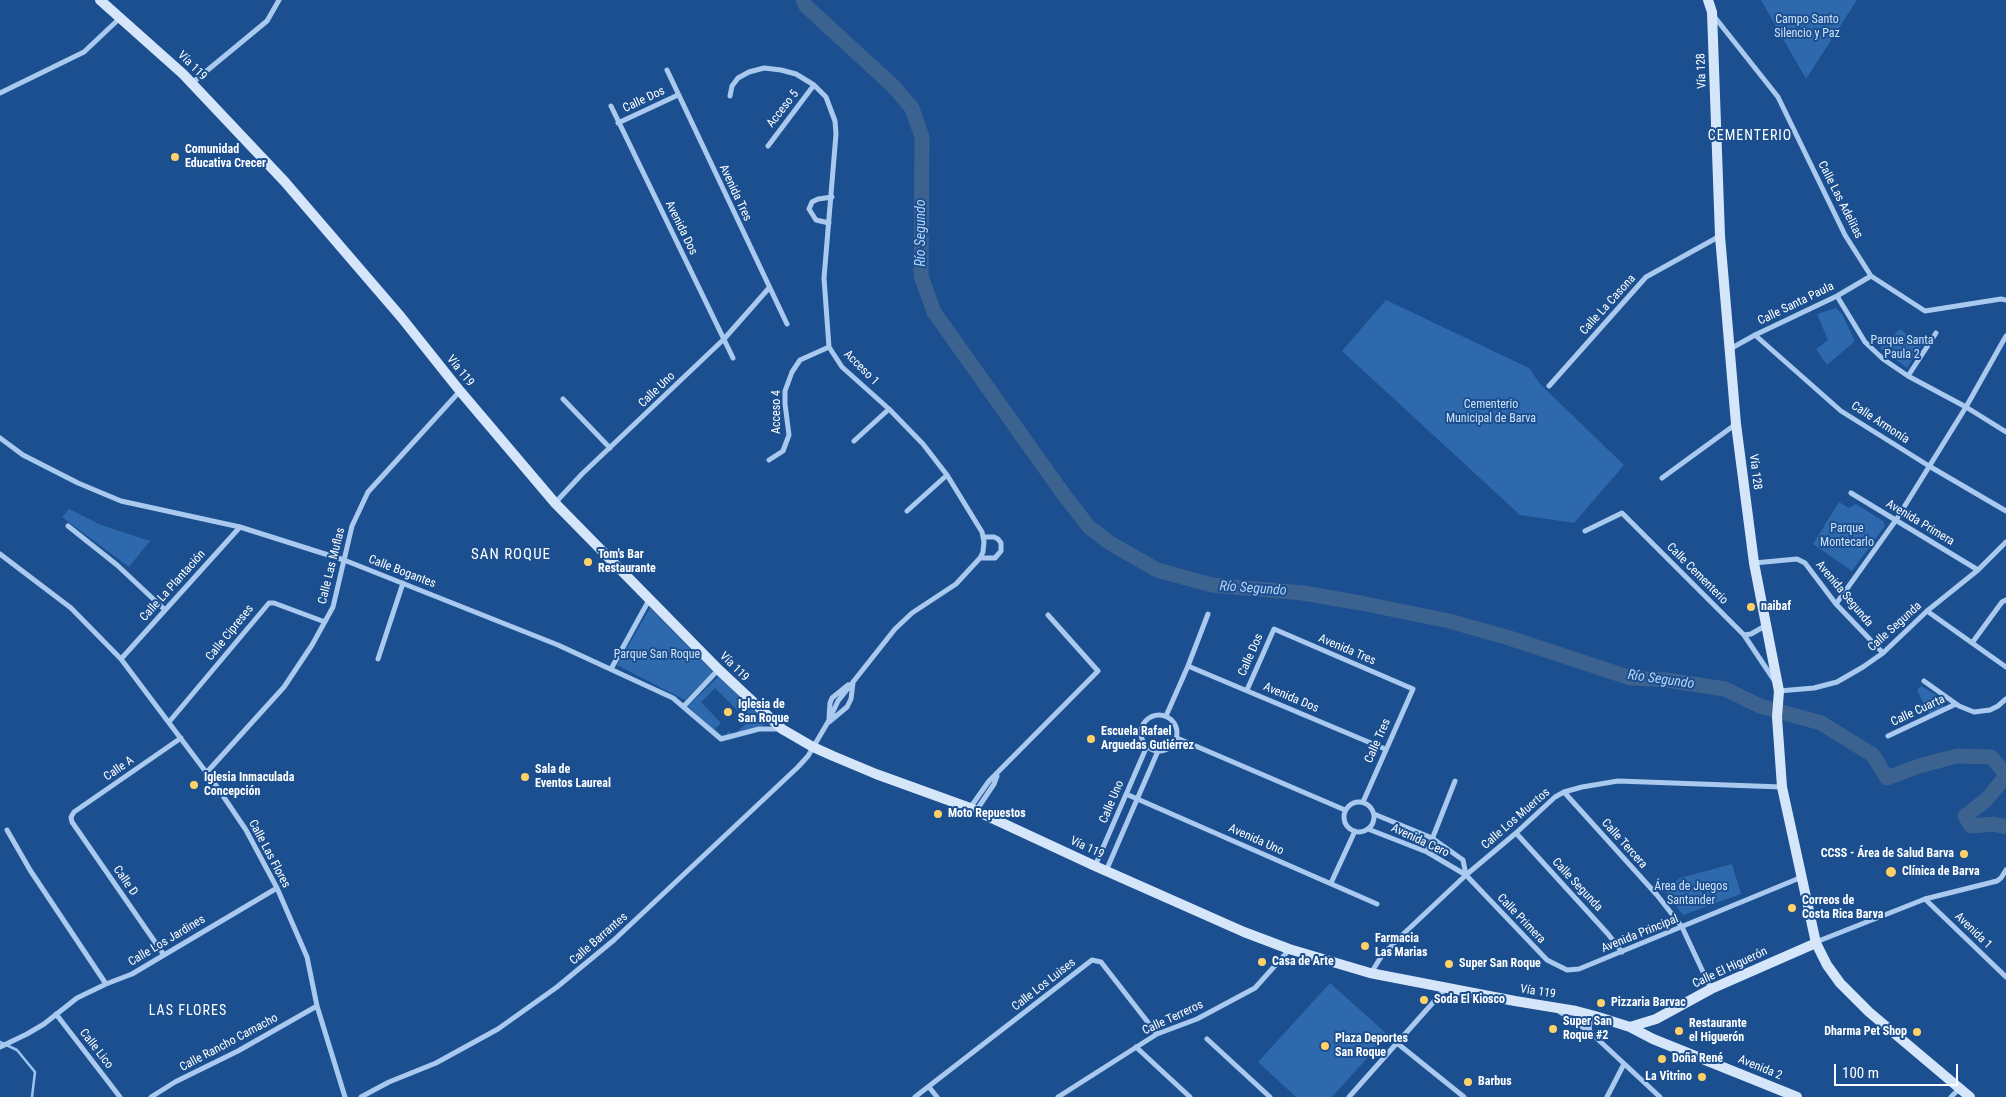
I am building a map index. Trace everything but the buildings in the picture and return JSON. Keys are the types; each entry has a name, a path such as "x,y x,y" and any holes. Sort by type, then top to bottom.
{"main road":[{"name":"Vía 119","path":"100,0 183,74 297,196 401,316 555,503 719,670 782,729 813,747 876,774 973,809 1106,871 1289,949 1370,973 1595,1016 1630,1027"},
{"name":"Vía 128","path":"1708,0 1712,12 1720,236 1736,424 1754,562 1778,691 1777,717 1782,787 1816,943 1827,965 1840,983 1869,1012 1970,1097"},
{"name":"Calle El Higuerón","path":"1630,1027 1656,1019 1711,989 1816,943"},
{"path":"1653,1039 1647,1029 1656,1019"},
{"name":"Avenida 2","path":"1630,1027 1653,1039 1798,1097"}],"street":[{"path":"192,83 268,21 280,0"},
{"name":"Calle Las Adelitas","path":"1712,12 1778,97 1845,235 1871,276 1925,311 2001,299 2006,300"},
{"path":"0,93 84,52 120,18"},
{"name":"Acceso 1","path":"730,96 732,86 738,78 749,72 764,68 796,74 814,85 826,97 835,121 836,134 824,278 829,347 842,367 889,409 924,444 948,475 984,537"},
{"name":"Avenida Tres","path":"666,70 787,324"},
{"name":"Acceso 5","path":"768,146 814,85"},
{"name":"Calle Dos","path":"618,123 678,96"},
{"name":"Avenida Dos","path":"611,106 733,358"},
{"path":"829,223 816,220 809,209 812,202 832,197"},
{"name":"Calle La Casona","path":"1549,386 1646,277 1720,236"},
{"name":"Calle Santa Paula","path":"1730,349 1755,334 1837,296 1871,276"},
{"name":"Calle Uno","path":"555,503 724,339 769,288"},
{"path":"1837,296 1865,342 1883,360 2006,432"},
{"path":"1908,376 1936,333"},
{"name":"Calle Armonía","path":"1755,334 1842,411 1929,466 2006,511"},
{"path":"1836,604 1896,520 1966,407 2006,336"},
{"name":"Acceso 4","path":"769,460 783,451 789,434 785,391 792,372 800,360 829,347"},
{"name":"Calle Las Muflas","path":"207,772 284,687 326,622 337,593 352,526 368,492 460,390"},
{"path":"563,399 610,448"},
{"path":"854,441 889,409"},
{"path":"1662,478 1736,424"},
{"name":"Calle Bogantes","path":"0,438 23,455 78,483 121,501 240,527 344,560 477,612 611,669 673,698 721,739 759,729 782,729"},
{"path":"907,511 948,475"},
{"name":"Avenida Primera","path":"1851,493 1978,570"},
{"name":"Calle Cementerio","path":"1585,531 1622,513 1744,635 1778,691"},
{"path":"68,526 117,565 166,610"},
{"name":"Calle La Plantación","path":"121,659 240,527"},
{"path":"813,747 838,701 895,629 906,618 956,584 980,558 984,546 984,537 998,539 1001,543 1002,551 995,558 980,558"},
{"name":"Calle Segunda","path":"1778,691 1814,688 1837,682 1883,653 1927,611 1978,570 2006,542"},
{"name":"Calle Las Flores","path":"0,554 71,608 121,659 207,772 246,830 276,888 307,957 317,1006 345,1097"},
{"name":"Avenida Segunda","path":"1754,562 1798,559 1805,563 1836,604 1883,653"},
{"path":"378,659 403,583"},
{"path":"611,669 650,600"},
{"path":"1972,643 2002,602 2006,600"},
{"name":"Calle Cipreses","path":"169,722 269,603 274,603 326,622"},
{"path":"1927,611 2006,667"},
{"path":"1166,716 1208,614"},
{"path":"973,809 994,784 997,775 1098,671 1048,615"},
{"path":"1744,635 1751,634 1765,626"},
{"name":"Avenida Tres","path":"1274,629 1412,689"},
{"name":"Calle Dos","path":"1247,690 1274,629"},
{"name":"Avenida Dos","path":"1188,666 1385,749"},
{"path":"684,706 719,670"},
{"path":"1924,681 1966,710 1981,713 1998,706 2006,699"},
{"path":"828,722 842,713 847,707 851,699 853,682"},
{"name":"Calle Tres","path":"1363,802 1412,689"},
{"name":"Calle Cuarta","path":"1888,736 1956,704"},
{"path":"1155,715 1166,716 1177,727 1177,738 1170,748 1158,751 1147,746 1141,736 1142,725 1155,715"},
{"name":"Calle A","path":"71,817 74,812 181,738"},
{"path":"1177,738 1345,810"},
{"name":"Calle Uno","path":"1095,866 1147,746"},
{"name":"Calle Barrantes","path":"361,1097 389,1082 436,1063 524,1013 614,940 798,767 813,747"},
{"name":"Calle Uno","path":"1106,871 1158,751"},
{"path":"1427,852 1455,781"},
{"name":"Calle Los Muertos","path":"1370,973 1381,957 1398,939 1466,875 1564,792 1582,786 1618,781 1782,787"},
{"name":"Calle Tercera","path":"1564,792 1657,895 1682,927 1711,989"},
{"name":"Avenida Uno","path":"1126,794 1377,904"},
{"path":"1363,802 1370,807 1374,814 1373,823 1364,832 1354,832 1346,825 1344,820 1345,810 1353,803 1363,802"},
{"name":"Avenida Cero","path":"1374,814 1432,838 1463,860 1466,875"},
{"name":"Calle D","path":"71,817 164,955"},
{"name":"Avenida Cero","path":"1368,829 1427,852 1466,875"},
{"path":"7,830 30,870 106,984"},
{"path":"1331,883 1354,832"},
{"name":"Calle Segunda","path":"1516,833 1608,934 1622,952"},
{"path":"1816,943 1925,899 1997,881 2006,870"},
{"name":"Calle Primera","path":"1466,875 1547,960 1567,970"},
{"name":"Avenida Principal","path":"1567,970 1580,969 1802,877"},
{"name":"Calle Los Jardines","path":"0,1046 44,1024 77,998 132,974 276,888"},
{"name":"Avenida 1","path":"1925,899 2006,977"},
{"name":"Calle Terreros","path":"1058,1097 1157,1034 1197,1018 1255,988 1289,949"},
{"name":"Calle Los Luises","path":"915,1097 1092,960 1102,962 1157,1034"},
{"path":"1349,1097 1446,988"},
{"name":"Calle Rancho Camacho","path":"151,1097 317,1006"},
{"path":"1554,1008 1590,1032 1660,1097"},
{"name":"Calle Lico","path":"56,1014 120,1097"},
{"path":"1590,1032 1589,1025 1595,1016"},
{"path":"1207,1038 1270,1097"},
{"path":"1397,1043 1464,1097"},
{"path":"1136,1047 1190,1097"},
{"path":"1607,1097 1624,1064"},
{"path":"929,1087 937,1097"},
{"path":"1950,1097 1960,1088"}],"green space":[{"name":"Campo Santo Silencio y Paz","path":"1761,0 1857,0 1806,79"},
{"name":"Cementerio Municipal de Barva","path":"1386,300 1529,368 1540,384 1624,465 1574,523 1520,515 1342,351"},
{"path":"1836,308 1842,314 1855,341 1827,365 1816,349 1828,340 1817,314"},
{"name":"Parque Santa Paula 2","path":"1900,329 1921,346 1907,368 1880,348"},
{"name":"Parque Montecarlo","path":"1839,502 1849,508 1856,504 1883,521 1885,526 1852,571 1813,544"},
{"path":"69,509 101,525 150,541 129,567 62,517"},
{"name":"Parque San Roque","path":"650,608 713,672 685,700 617,665"},
{"path":"719,676 767,724 729,737 722,738 688,706","holes":["715,688 738,711 741,708 753,718 733,735 729,731 725,735 720,734 715,729 721,723 701,702"]},
{"path":"1921,686 1938,696 1943,703 1943,708 1929,714 1917,690"},
{"name":"Área de Juegos Santander","path":"1732,864 1741,894 1683,915 1665,891 1680,878"},
{"name":"Plaza Deportes San Roque","path":"1330,983 1388,1035 1332,1097 1296,1097 1258,1062"}],"waterway":[{"name":"Río Segundo","path":"803,0 806,6 893,86 912,108 922,137 921,276 934,312 1064,495 1089,527 1110,543 1157,570 1212,585 1303,593 1361,603 1449,621 1506,637 1631,678 1666,680 1725,689 1760,706 1821,723 1873,755 1887,778 1919,766 1957,756 1991,757 2006,774"},
{"name":"Río Segundo","path":"2006,776 1986,800 1965,816 1971,826 1994,824 2006,827"},
{"path":"0,1042 17,1050 35,1072 32,1097"}],"place":[{"name":"Comunidad Educativa Crecer","path":"175,157"},
{"name":"Tom's Bar Restaurante","path":"588,562"},
{"name":"naibaf","path":"1751,607"},
{"name":"Iglesia de San Roque","path":"728,712"},
{"name":"Escuela Rafael Arguedas Gutiérrez","path":"1091,739"},
{"name":"Sala de Eventos Laureal","path":"525,777"},
{"name":"Iglesia Inmaculada Concepción","path":"194,785"},
{"name":"Moto Repuestos","path":"938,814"},
{"name":"CCSS - Área de Salud Barva","path":"1964,854"},
{"name":"Clínica de Barva","path":"1891,872"},
{"name":"Correos de Costa Rica Barva","path":"1792,908"},
{"name":"Farmacia Las Marias","path":"1365,946"},
{"name":"Casa de Arte","path":"1262,962"},
{"name":"Super San Roque","path":"1449,964"},
{"name":"Soda El Kiosco","path":"1424,1000"},
{"name":"Pizzaria Barvac","path":"1601,1003"},
{"name":"Super San Roque #2","path":"1553,1029"},
{"name":"Restaurante el Higuerón","path":"1679,1031"},
{"name":"Dharma Pet Shop","path":"1917,1032"},
{"name":"Plaza Deportes San Roque","path":"1325,1046"},
{"name":"Doña René","path":"1662,1059"},
{"name":"La Vitrino","path":"1702,1077"},
{"name":"Barbus","path":"1468,1082"}],"district":[{"name":"CEMENTERIO","path":"1750,136"},
{"name":"SAN ROQUE","path":"511,555"},
{"name":"LAS FLORES","path":"188,1011"}]}
